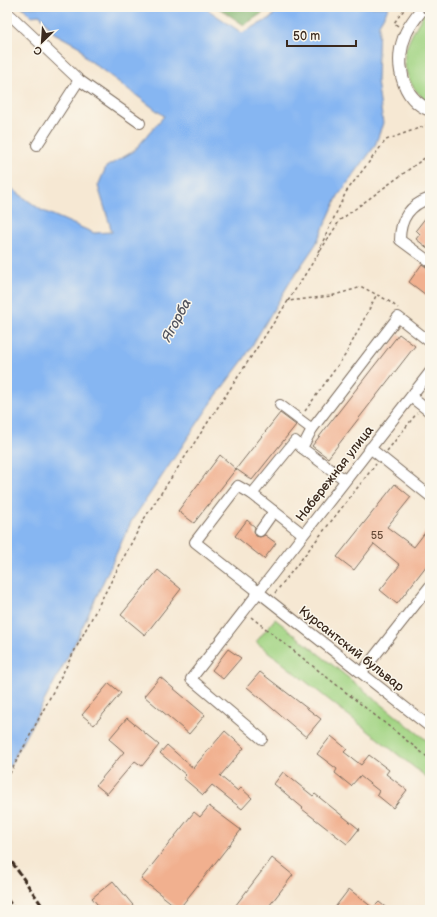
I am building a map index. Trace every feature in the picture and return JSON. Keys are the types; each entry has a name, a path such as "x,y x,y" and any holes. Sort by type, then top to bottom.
{"main road":[{"path":"424,10 406,32 400,50 400,69 405,86 424,108 430,110"}],"street":[{"path":"9,7 7,12 79,80 140,123"},
{"path":"38,145 79,80"},
{"path":"430,198 416,203 400,225 400,240 430,262"},
{"path":"302,448 312,429 398,317 430,342"},
{"name":"Набережная улица","path":"262,739 191,679 243,610 430,372"},
{"path":"411,397 426,409"},
{"path":"280,406 312,429"},
{"path":"303,534 252,494 295,442 345,480"},
{"path":"370,448 430,496"},
{"name":"Курсантский бульвар","path":"252,494 238,486 195,542 430,726"},
{"path":"260,531 274,511"},
{"path":"362,672 430,586"}],"path":[{"path":"399,27 394,24 406,7"},
{"path":"418,7 424,10"},
{"path":"314,260 346,192 386,140 430,124"},
{"path":"7,779 144,519 288,302 340,220 430,154"},
{"path":"288,302 331,296 362,287 377,294 400,309"},
{"path":"299,419 346,354 377,294"},
{"path":"274,592 381,458 426,409"},
{"path":"243,610 430,759"}],"green space":[{"path":"217,7 272,7 244,25"},
{"path":"428,7 430,7 430,103 413,87 406,72 405,64 406,49 410,38"},
{"path":"275,619 430,743 430,780 256,642"}],"water":[{"name":"Ягорба","path":"22,7 204,7 242,33 271,18 279,7 389,7 379,24 377,81 383,123 375,146 338,196 316,244 290,282 244,359 216,396 131,522 74,645 7,771 7,185 41,210 94,233 112,232 98,186 106,167 134,151 164,116 85,57 80,47 54,33 40,15 31,16"}],"building":[{"path":"430,212 430,250 416,239 420,234 416,230"},
{"path":"422,264 430,270 430,298 409,282"},
{"path":"399,334 415,346 328,458 312,446"},
{"path":"280,413 296,425 252,480 236,469"},
{"path":"220,455 236,469 194,523 178,511"},
{"path":"395,484 411,497 387,527 414,547 430,526 430,561 397,604 380,590 400,565 374,544 354,570 337,557"},
{"path":"247,520 255,527 254,531 256,536 260,537 265,535 276,543 264,559 235,536"},
{"path":"158,570 181,589 145,635 121,615"},
{"path":"228,649 241,658 223,679 212,670"},
{"path":"260,672 321,719 306,737 247,687"},
{"path":"160,677 205,715 189,734 144,696"},
{"path":"109,683 121,693 94,725 82,715"},
{"path":"127,718 159,745 142,766 135,761 107,794 96,785 124,752 109,739"},
{"path":"225,731 244,748 220,776 238,791 241,788 252,798 242,809 212,785 203,795 183,778 186,775 160,753 167,745 193,768"},
{"path":"331,736 347,749 344,752 361,765 369,755 389,770 386,774 407,790 393,808 377,795 379,791 360,776 351,786 335,773 337,769 317,754"},
{"path":"283,772 313,796 315,794 359,829 347,844 302,809 303,808 274,784"},
{"path":"209,806 241,830 179,909 141,879 194,812 200,817"},
{"path":"272,858 293,875 266,910 232,910"},
{"path":"113,881 137,910 102,910 92,898"},
{"path":"349,889 373,908 379,902 389,910 333,910"}],"railway":[{"path":"7,855 45,910"},
{"path":"7,899 15,910"}]}
